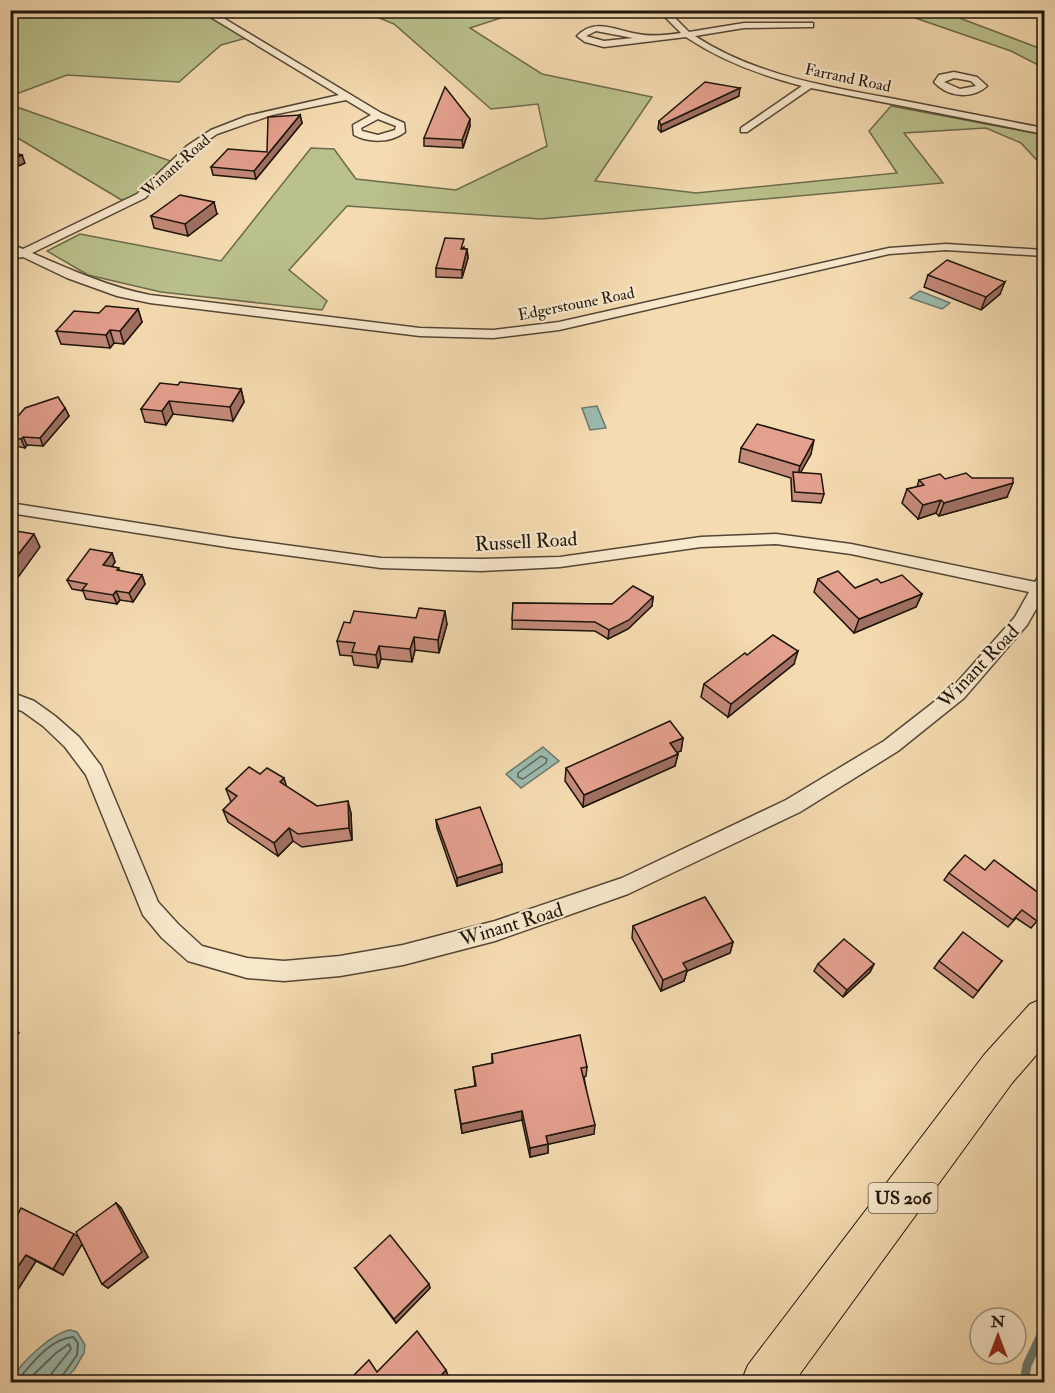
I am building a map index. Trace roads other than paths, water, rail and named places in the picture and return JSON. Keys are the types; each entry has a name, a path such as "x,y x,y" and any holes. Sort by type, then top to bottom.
{"highway":[{"name":"US 206","path":"765,1383 998,1069 1044,1017"}],"street":[{"path":"203,10 378,115"},
{"name":"Farrand Road","path":"662,10 685,33 705,46 741,63 809,85 1044,131"},
{"path":"647,38 603,28 586,31 581,36 598,43 613,44 750,25 810,25"},
{"path":"744,130 809,85"},
{"path":"950,112 957,91"},
{"name":"Winant Road","path":"14,253 141,196 197,142 220,129 251,118 349,96"},
{"name":"Edgerstoune Road","path":"14,253 95,285 150,299 420,332 464,334 526,331 559,326 889,251 946,247 1044,255"},
{"name":"Russell Road","path":"10,508 233,543 381,563 481,565 560,562 701,542 776,539 852,549 1043,585"},
{"name":"Winant Road","path":"10,699 28,706 49,721 72,742 94,771 150,908 170,931 196,954 239,967 284,971 340,966 403,955 495,931 628,885 793,806 891,746 958,693 1022,621 1043,585"}],"water":[{"path":"920,291 950,303 942,309 910,298"},
{"path":"597,406 606,428 590,430 582,408"},
{"path":"543,747 559,761 521,788 506,774"},
{"path":"70,1330 77,1332 85,1345 84,1353 74,1370 61,1382 12,1382 20,1367 36,1351 54,1337"}],"waterway":[{"path":"1024,1382 1027,1365 1044,1329"}]}
